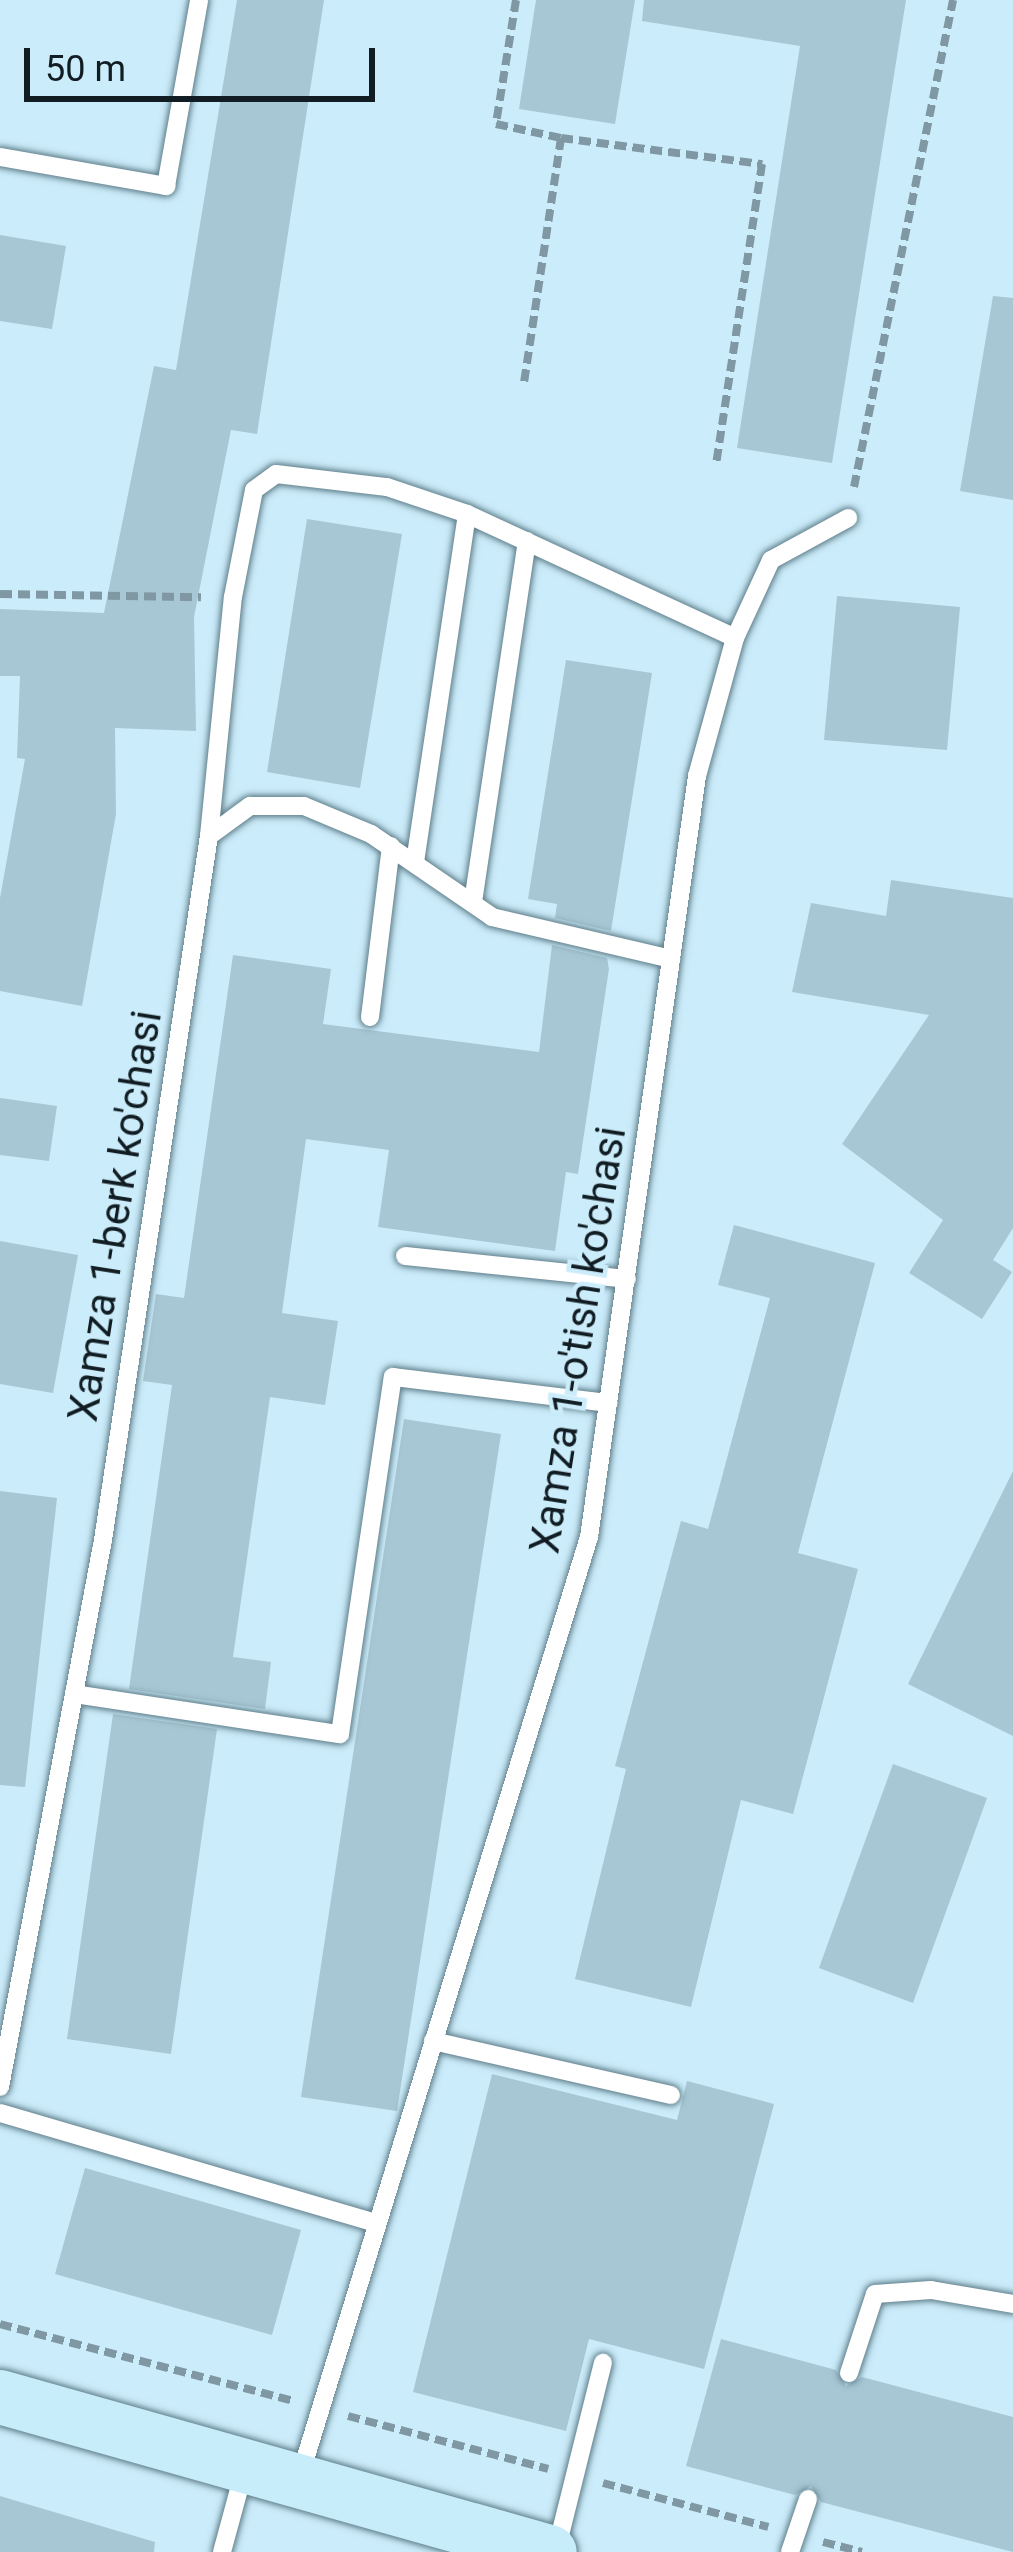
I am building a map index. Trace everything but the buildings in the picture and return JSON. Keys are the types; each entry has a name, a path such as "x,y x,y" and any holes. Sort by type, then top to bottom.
{"main road":[{"path":"0,2397 553,2552"}],"lane":[{"path":"0,157 166,186 199,0"},
{"name":"Xamza 1-berk ko'chasi","path":"0,2087 74,1694 209,836 233,597 254,490 276,474 387,487 467,514 735,638"},
{"path":"415,860 467,514"},
{"name":"Xamza 1-o'tish ko'chasi","path":"298,2481 589,1537 697,776 735,638 771,560 848,518"},
{"path":"473,902 527,541"},
{"path":"209,836 250,806 304,806 391,846 473,902 550,936 670,959"},
{"path":"370,1017 391,846"},
{"path":"406,1256 628,1279"},
{"path":"74,1694 340,1734 393,1377 608,1403"},
{"path":"433,2041 671,2096"},
{"path":"0,2113 376,2223"},
{"path":"849,2373 875,2294 931,2290 1013,2304"},
{"path":"553,2552 603,2363"},
{"path":"222,2552 246,2466"},
{"path":"793,2543 808,2498"}],"path":[{"path":"517,0 496,124 561,138 762,164 716,465"},
{"path":"848,518 953,0"},
{"path":"524,382 561,138"},
{"path":"0,594 233,597"},
{"path":"0,2324 575,2476 793,2543 862,2552"}]}
